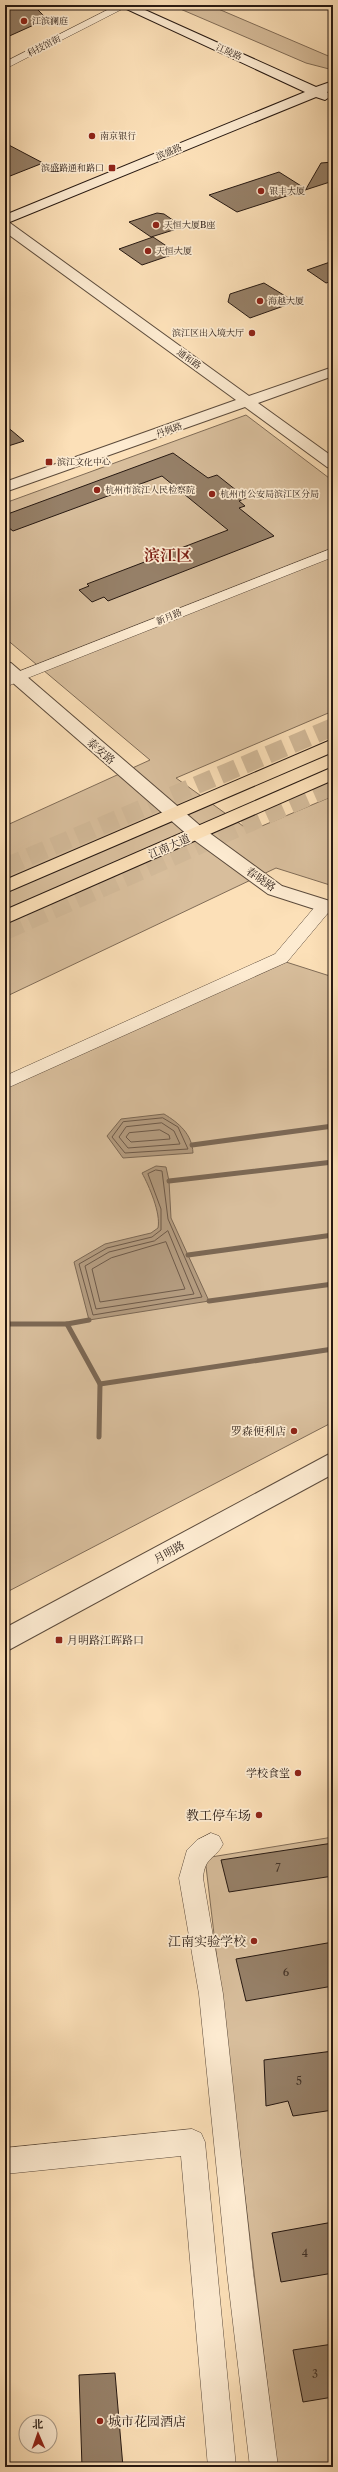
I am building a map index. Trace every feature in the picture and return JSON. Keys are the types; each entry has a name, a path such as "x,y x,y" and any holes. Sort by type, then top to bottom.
{"main road":[{"path":"5,887 333,745"},
{"name":"江南大道","path":"5,918 333,773"}],"street":[{"name":"江陵路","path":"125,5 318,92 333,101"},
{"name":"科技馆街","path":"5,66 125,5"},
{"name":"江陵路","path":"149,5 333,86"},
{"name":"滨盛路","path":"7,227 333,86"},
{"path":"318,108 333,101"},
{"path":"7,227 142,178"},
{"name":"通和路","path":"7,227 333,464"},
{"name":"丹枫路","path":"5,487 249,402 333,371"},
{"name":"新月路","path":"9,676 333,552"},
{"name":"泰安路","path":"9,676 197,834"},
{"name":"春晓路","path":"197,834 275,890 329,908"},
{"path":"5,1083 281,958 329,908"},
{"name":"月明路","path":"5,1641 333,1462"},
{"path":"211,1844 197,1854 191,1878 211,1994 240,2272 264,2467"},
{"path":"5,2161 192,2142 222,2467"}],"shaded area":[{"path":"171,5 209,5 333,58 333,70 306,63"},
{"path":"246,415 333,481 333,711 176,778 250,831 333,796 333,886 276,868 5,997 5,826 150,760 5,638 5,503"},
{"path":"286,962 333,977 333,1422 5,1593 5,1088"},
{"path":"333,1837 333,2467 277,2467 205,1858"}],"water":[{"path":"164,1114 180,1125 184,1130 190,1140 193,1153 123,1158 107,1136 121,1119"},
{"path":"156,1166 166,1167 169,1181 171,1218 209,1301 89,1320 74,1262 105,1244 151,1233 158,1228 158,1215 156,1207 142,1173"}],"building":[{"name":"江滨澜庭","path":"5,5 33,5 47,19 5,38"},
{"path":"5,143 43,163 5,178"},
{"name":"银丰大厦","path":"333,162 333,181 237,212 209,195 279,172 306,189 321,163"},
{"name":"天恒大厦B座","path":"157,213 164,214 183,227 151,237 129,222"},
{"name":"天恒大厦","path":"153,237 177,253 142,265 119,249"},
{"path":"333,261 333,281 326,283 307,270"},
{"name":"海越大厦","path":"264,283 295,302 250,318 228,302 230,294"},
{"path":"5,425 24,441 5,447"},
{"path":"173,453 208,478 217,475 246,498 239,501 245,506 239,508 274,536 108,601 104,597 92,602 79,590 89,586 87,584 228,530 162,476 13,531 5,525 5,515"},
{"path":"333,1843 333,1876 229,1892 221,1860"},
{"path":"333,1942 333,1986 246,2001 236,1959"},
{"path":"333,2051 333,2110 293,2116 288,2101 266,2106 264,2060"},
{"path":"333,2222 333,2273 281,2282 272,2233"},
{"path":"333,2344 333,2397 303,2402 293,2350"},
{"name":"城市花园酒店","path":"115,2373 123,2467 82,2467 79,2375"}],"waterway":[{"path":"192,1145 333,1126"},
{"path":"169,1181 333,1162"},
{"path":"188,1255 333,1235"},
{"path":"209,1301 333,1284"},
{"path":"67,1324 89,1320"},
{"path":"5,1324 67,1324"},
{"path":"67,1324 100,1384"},
{"path":"100,1384 333,1349"},
{"path":"99,1437 100,1384"}],"tunnel":[{"path":"5,867 333,727"},
{"path":"5,931 333,786"}],"place":[{"name":"江滨澜庭","path":"24,21"},
{"name":"南京银行","path":"92,136"},
{"name":"滨盛路通和路口","path":"112,168"},
{"name":"银丰大厦","path":"261,191"},
{"name":"天恒大厦B座","path":"156,225"},
{"name":"天恒大厦","path":"148,251"},
{"name":"海越大厦","path":"260,301"},
{"name":"滨江区出入境大厅","path":"252,333"},
{"name":"滨江文化中心","path":"49,462"},
{"name":"杭州市滨江人民检察院","path":"97,490"},
{"name":"杭州市公安局滨江区分局","path":"212,494"},
{"name":"罗森便利店","path":"294,1431"},
{"name":"月明路江晖路口","path":"59,1640"},
{"name":"学校食堂","path":"298,1773"},
{"name":"教工停车场","path":"259,1815"},
{"name":"江南实验学校","path":"254,1941"},
{"name":"城市花园酒店","path":"100,2421"}],"district":[{"name":"滨江区","path":"168,555"}]}
